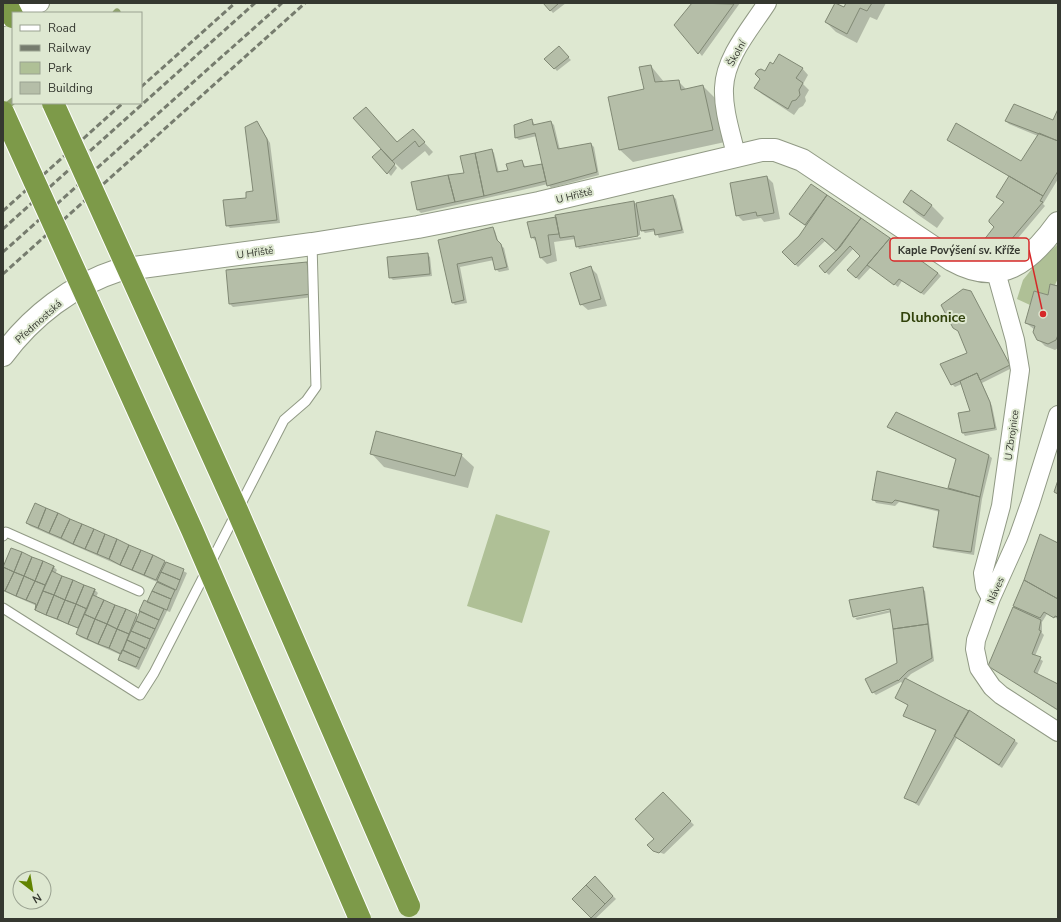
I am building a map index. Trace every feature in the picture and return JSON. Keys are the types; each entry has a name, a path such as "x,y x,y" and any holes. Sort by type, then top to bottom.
{"highway":[{"path":"6,3 12,15"},
{"path":"53,104 234,503 409,906"},
{"path":"3,112 192,530 360,919"}],"street":[{"path":"16,12 40,3"},
{"name":"Školní","path":"736,155 724,101 725,77 736,50 767,3"},
{"name":"U Hřiště","path":"119,270 312,244 418,227 539,203 736,155 762,150 775,150 802,160 952,260 973,270 996,272"},
{"path":"996,272 1016,264 1026,257 1038,247 1058,223"},
{"name":"Předmostská","path":"3,355 29,326 66,295 89,282 119,270"},
{"name":"U Zbrojnice","path":"991,598 985,587 983,573 1001,506 1020,370 1015,340 996,272"},
{"name":"Náves","path":"1058,415 1018,538 991,598 976,640 976,658 979,668 988,682 1001,695 1058,732"}],"lane":[{"path":"3,608 140,695 154,673 284,420 306,401 316,387 312,244"},
{"path":"3,536 6,532 139,591"}],"green space":[{"path":"1058,244 1058,278 1055,285 1050,284 1048,295 1034,291 1030,305 1017,299 1023,280 1035,265"},
{"path":"496,514 550,531 522,623 467,606"}],"building":[{"path":"543,3 559,3 550,11"},
{"path":"692,3 734,4 698,54 674,25"},
{"path":"835,3 844,7 846,3 872,3 867,11 860,8 847,34 825,22"},
{"path":"559,46 569,57 554,69 544,59"},
{"path":"779,54 803,68 796,78 803,83 799,90 800,95 796,100 792,101 788,109 754,88 760,79 755,74 761,69 765,71 770,62 773,64"},
{"path":"651,65 655,82 679,80 681,90 703,85 713,130 619,150 608,97 644,89 639,67"},
{"path":"1014,104 1053,120 1058,109 1058,141 1005,121"},
{"path":"366,107 397,142 413,129 425,142 419,147 415,141 392,161 353,118"},
{"path":"532,119 533,125 551,121 558,149 591,143 597,172 547,186 535,133 515,138 514,125"},
{"path":"257,121 267,139 277,220 226,226 223,200 246,198 246,192 253,191 245,127"},
{"path":"956,123 1021,161 1039,133 1058,141 1058,171 1043,196 947,140"},
{"path":"381,149 395,164 387,174 372,157"},
{"path":"492,149 497,172 508,170 506,164 522,160 524,167 542,164 546,181 484,196 475,153"},
{"path":"475,153 484,196 455,202 448,175 464,173 460,156"},
{"path":"448,175 455,202 417,210 411,182"},
{"path":"767,176 774,213 757,216 756,212 736,216 730,183"},
{"path":"1009,176 1043,196 1040,201 1043,202 998,255 980,245 994,227 989,220 1004,202 996,197"},
{"path":"811,184 827,195 805,225 789,214"},
{"path":"911,190 932,205 924,216 903,202"},
{"path":"673,195 682,230 655,235 654,229 641,231 636,203"},
{"path":"827,195 861,218 836,251 822,238 795,265 782,252 799,236"},
{"path":"634,201 638,236 576,247 574,236 560,238 555,215"},
{"path":"556,217 559,234 548,235 551,255 540,258 535,237 531,238 527,222"},
{"path":"861,218 890,238 856,278 847,270 860,256 850,246 825,273 819,266 840,247"},
{"path":"493,227 497,240 501,244 507,267 495,270 492,257 457,264 464,300 452,303 438,240"},
{"path":"890,238 938,273 921,293 899,279 894,285 867,265"},
{"path":"428,253 430,274 389,278 387,257"},
{"path":"307,262 311,294 229,304 226,270"},
{"path":"591,266 601,299 580,305 570,273"},
{"path":"1050,284 1058,286 1058,335 1056,340 1048,344 1037,340 1033,332 1035,326 1025,323 1034,291 1048,295"},
{"path":"963,289 971,291 1010,365 980,380 977,373 951,385 940,364 967,353 958,331 953,328 941,305"},
{"path":"977,373 990,402 995,428 962,433 958,413 970,411 960,381"},
{"path":"896,412 989,455 980,497 948,488 956,459 887,427"},
{"path":"376,431 462,454 455,476 370,454"},
{"path":"877,471 980,497 971,552 933,547 939,510 895,500 892,503 872,500"},
{"path":"1058,480 1058,494 1054,492"},
{"path":"35,503 46,508 38,528 26,523"},
{"path":"46,508 58,513 49,533 38,528"},
{"path":"58,513 70,519 61,538 49,533"},
{"path":"70,519 82,524 73,544 61,538"},
{"path":"82,524 94,529 85,549 73,544"},
{"path":"94,529 105,534 97,554 85,549"},
{"path":"105,534 117,539 109,559 97,554"},
{"path":"1040,534 1058,543 1058,599 1024,580"},
{"path":"117,539 129,545 120,565 109,559"},
{"path":"129,545 141,550 132,570 120,565"},
{"path":"11,548 22,552 14,572 3,567"},
{"path":"141,550 153,555 144,575 132,570"},
{"path":"22,552 32,557 24,576 14,572"},
{"path":"153,555 165,561 156,580 144,575"},
{"path":"32,557 43,561 35,581 24,576"},
{"path":"43,561 54,566 45,585 35,581"},
{"path":"166,562 184,569 180,580 161,572"},
{"path":"54,566 52,571 62,576 54,595 43,591"},
{"path":"3,567 14,572 5,591 3,590"},
{"path":"14,572 24,576 16,596 5,591"},
{"path":"161,572 180,580 176,590 157,581"},
{"path":"24,576 35,581 26,600 16,596"},
{"path":"62,576 73,580 65,600 54,595"},
{"path":"73,580 84,585 76,604 65,600"},
{"path":"1024,580 1058,599 1058,617 1055,616 1054,618 1044,612 1040,618 1013,606"},
{"path":"35,581 45,585 35,610 36,604 26,600"},
{"path":"157,582 175,590 171,599 152,591"},
{"path":"84,585 95,589 87,609 76,604"},
{"path":"923,587 928,624 893,629 890,609 853,617 849,600"},
{"path":"95,589 93,595 104,600 95,619 84,614"},
{"path":"43,591 54,595 46,615 35,610"},
{"path":"152,591 171,599 167,610 147,602"},
{"path":"54,595 65,600 57,619 46,615"},
{"path":"65,600 76,604 68,624 57,619"},
{"path":"104,600 115,605 107,624 95,619"},
{"path":"144,600 164,609 159,620 139,611"},
{"path":"76,604 87,609 78,628 68,624"},
{"path":"115,605 126,609 117,629 107,624"},
{"path":"1013,607 1041,620 1039,630 1041,631 1032,654 1041,657 1034,672 1058,684 1058,710 988,666"},
{"path":"126,609 137,614 129,634 117,629"},
{"path":"140,611 159,620 155,629 136,621"},
{"path":"84,614 95,619 87,639 76,634"},
{"path":"95,619 107,624 98,644 87,639"},
{"path":"136,621 155,629 150,639 131,631"},
{"path":"107,624 117,629 109,648 98,644"},
{"path":"928,624 932,658 908,671 898,681 872,693 865,679 897,663 893,629"},
{"path":"117,629 129,634 121,654 109,648"},
{"path":"131,631 150,639 146,649 127,640"},
{"path":"127,640 145,648 140,658 123,650"},
{"path":"122,650 140,658 136,667 118,660"},
{"path":"905,678 969,711 916,803 904,798 936,730 903,716 908,705 895,698"},
{"path":"969,710 1015,740 999,765 954,736"},
{"path":"663,792 691,821 659,853 653,851 647,845 654,839 635,819"},
{"path":"595,876 613,896 605,904 586,885"},
{"path":"586,885 605,904 591,918 572,899"}],"waterway":[{"path":"3,109 12,102"}],"railway":[{"path":"142,86 235,3"},
{"path":"3,229 255,3"},
{"path":"3,252 282,3"},
{"path":"3,274 305,3"},
{"path":"3,211 122,104"}],"place":[{"name":"Kaple Povýšení sv. Kříže","path":"1043,314"}],"district":[{"name":"Dluhonice","path":"933,317"}]}
